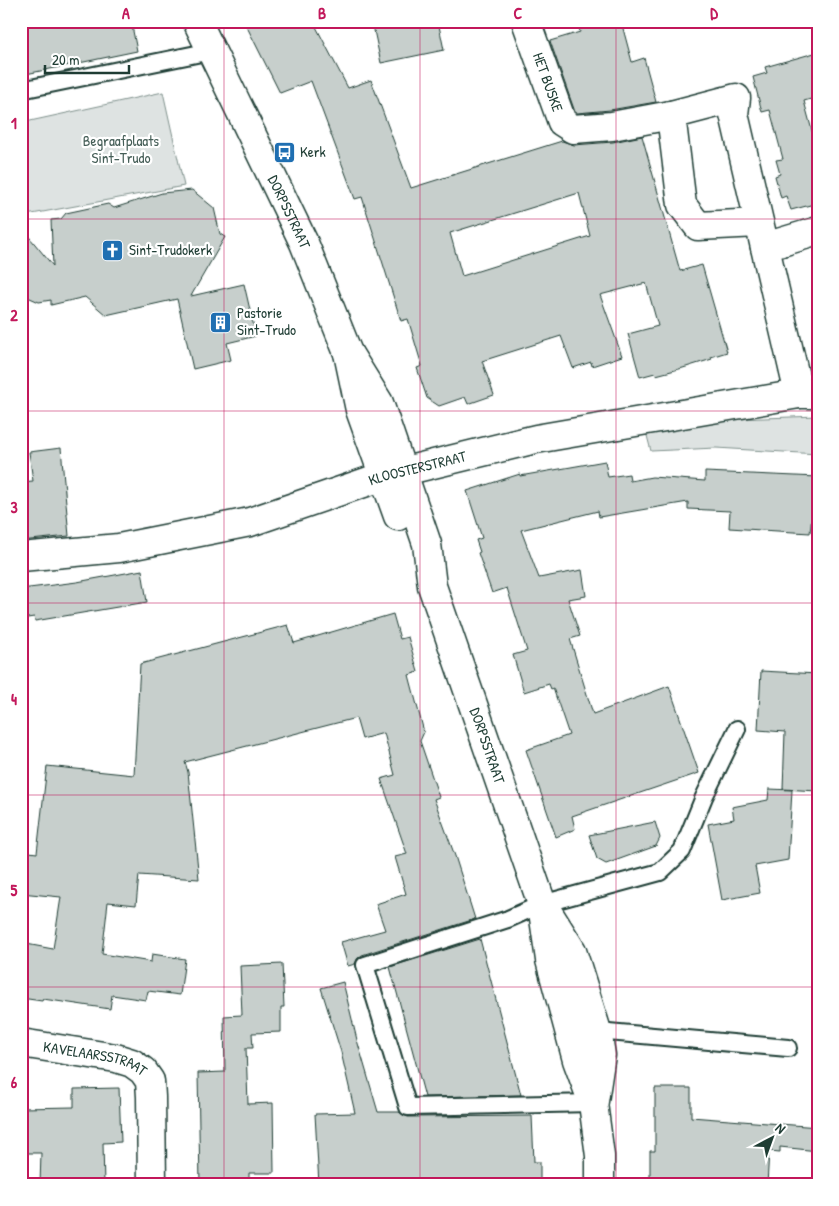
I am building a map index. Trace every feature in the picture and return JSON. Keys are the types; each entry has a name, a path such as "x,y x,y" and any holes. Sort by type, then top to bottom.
{"street":[{"name":"DORPSSTRAAT","path":"197,21 304,243 348,354 379,403 410,552 432,586 542,904 550,960 577,1060 594,1103"},
{"name":"HET BUSKE","path":"526,21 562,122 573,129 612,126 671,115 736,98 734,114 762,235 809,394"},
{"path":"671,115 682,205 698,226 762,235 818,232"},
{"name":"KLOOSTERSTRAAT","path":"21,557 119,548 250,522 393,473 536,439 809,394"},
{"name":"DORPSSTRAAT","path":"542,904 572,951 597,1031 600,1055 594,1103 600,1156 600,1185"},
{"name":"KAVELAARSSTRAAT","path":"21,1043 116,1058 132,1063 143,1071 150,1081 152,1185"}],"lane":[{"path":"21,90 211,51"},
{"path":"594,1103 408,1107 366,965 508,919 542,904 660,872 682,851 704,797 737,728"},
{"path":"597,1031 788,1048"}],"green space":[{"name":"Begraafplaats Sint-Trudo","path":"163,92 184,186 21,216 21,123"},
{"path":"818,416 818,454 716,448 651,451 646,432 710,420"}],"building":[{"path":"21,21 131,21 137,51 21,75"},
{"path":"244,21 313,21 348,88 371,80 411,188 562,141 574,145 613,142 642,136 680,271 702,265 727,352 683,368 640,377 628,334 658,326 646,283 600,295 622,356 592,366 591,362 573,368 561,336 482,361 494,395 468,404 465,397 439,406 427,398 417,368 422,366 408,319 401,321 362,197 355,199 311,81 280,93","holes":["579,193 590,236 462,276 450,233"]},
{"path":"372,21 438,21 444,50 381,63"},
{"path":"577,21 621,21 632,62 644,58 656,102 610,110 575,112 550,41 580,32"},
{"path":"818,52 818,97 804,101 818,153 818,203 791,210 786,196 781,198 775,176 780,174 776,160 783,159 770,110 762,112 753,77 767,73 765,67"},
{"name":"Sint-Trudokerk","path":"192,190 214,208 220,234 225,237 191,296 244,284 256,336 227,343 231,360 193,369 177,299 106,315 85,297 51,305 51,300 39,302 21,294 21,227 53,266 51,220 61,219 66,213 108,204 114,208 162,193"},
{"path":"61,448 69,536 21,541 21,482 33,481 29,452"},
{"path":"605,461 608,477 629,474 630,481 652,477 705,481 705,472 818,477 818,515 812,515 810,533 729,528 730,511 688,509 688,502 599,517 598,511 521,530 539,578 582,570 586,596 568,599 580,636 570,639 593,714 669,686 699,773 572,816 575,829 556,837 526,750 569,735 553,688 551,689 549,684 524,692 513,655 527,651 507,588 492,593 478,553 480,552 476,540 482,538 467,491 520,474 520,476"},
{"path":"142,570 147,602 35,621 34,617 21,619 21,589 77,582"},
{"path":"393,614 400,639 408,637 418,672 409,675 424,732 420,741 439,797 434,799 475,919 362,955 355,964 348,966 341,942 385,930 376,904 406,894 395,857 407,854 381,779 395,775 384,733 362,739 356,718 185,762 188,772 199,879 139,875 136,905 108,902 102,954 151,962 152,954 185,959 180,995 148,991 146,1000 112,995 110,1009 43,999 42,1001 21,998 21,943 53,949 61,897 21,893 21,851 37,853 47,766 134,775 140,664 288,625 294,643"},
{"path":"761,671 818,674 818,791 783,789 785,732 758,730"},
{"path":"769,789 792,790 788,860 755,866 760,893 722,900 708,824 734,819 732,807 768,800"},
{"path":"655,822 660,838 656,846 606,864 597,859 589,835"},
{"path":"480,939 521,1095 425,1097 390,967"},
{"path":"282,964 284,1007 281,1007 281,1032 252,1033 253,1048 246,1048 248,1104 273,1103 274,1173 249,1173 249,1185 200,1185 198,1073 225,1072 224,1016 242,1015 240,966"},
{"path":"343,982 357,1040 378,1112 399,1112 408,1117 532,1116 534,1162 540,1162 540,1185 319,1185 315,1114 355,1113 341,1052 321,988"},
{"path":"119,1088 121,1142 103,1143 104,1185 40,1185 41,1153 24,1153 22,1108 74,1107 74,1089"},
{"path":"655,1088 691,1088 691,1117 818,1127 818,1151 780,1147 780,1152 769,1151 767,1185 650,1185 650,1151 655,1151"}],"place":[{"name":"Kerk","path":"284,152"},
{"name":"Sint-Trudokerk","path":"113,250"},
{"name":"Pastorie Sint-Trudo","path":"221,322"}]}
